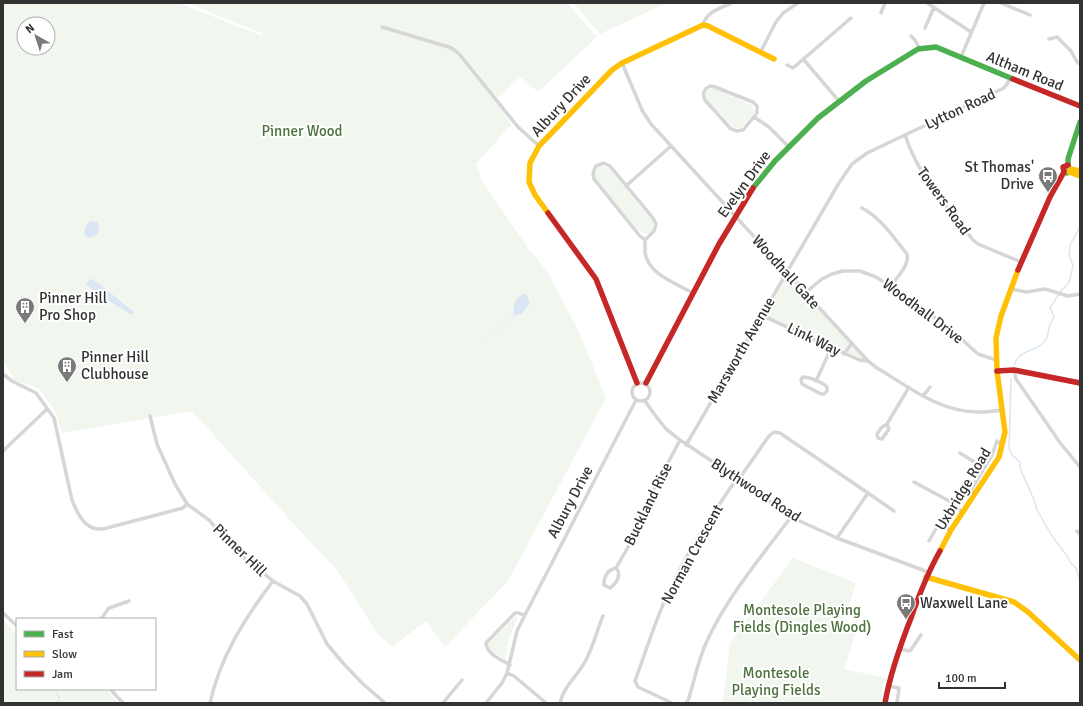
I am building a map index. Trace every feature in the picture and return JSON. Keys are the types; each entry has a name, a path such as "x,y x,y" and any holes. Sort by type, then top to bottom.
{"street":[{"path":"732,3 709,14 704,19 703,25 761,51 774,59"},
{"path":"761,51 776,22 783,13 798,3"},
{"path":"881,13 886,3"},
{"path":"927,3 971,32"},
{"path":"961,57 984,3"},
{"path":"1001,3 1030,15"},
{"path":"925,28 934,7"},
{"path":"787,65 793,68 804,60 851,18"},
{"name":"Albury Drive","path":"638,383 596,279 535,195 529,182 530,163 539,146 612,70 622,63 703,25"},
{"path":"382,27 452,48 460,55 518,127 539,146"},
{"path":"912,36 916,40 920,49"},
{"path":"1049,39 1057,37 1072,51 1076,62 1080,64"},
{"name":"Evelyn Drive","path":"646,383 735,216 768,170 788,146 838,100 872,76 920,49 936,47 961,57"},
{"name":"Altham Road","path":"961,57 1080,106"},
{"path":"804,60 838,100"},
{"name":"Woodhall Gate","path":"622,63 642,110 651,124 868,361 876,368 937,404 956,410 981,412 1002,410"},
{"name":"Lytton Road","path":"905,135 1004,88 1011,78"},
{"path":"710,86 715,87 753,102 757,106 757,113 754,117 743,130 737,131 731,129 705,100 703,96 706,88 710,86"},
{"path":"754,117 769,127 788,146"},
{"name":"Uxbridge Road","path":"884,703 899,649 927,575 951,530 999,457 1005,432 996,371 996,338 1001,316 1021,262 1050,197 1068,170 1068,159 1080,122"},
{"name":"Towers Road","path":"905,135 910,150 938,197 973,240 978,244 1021,262"},
{"name":"Marsworth Avenue","path":"686,445 786,272 852,164 867,153 905,135"},
{"path":"626,186 671,146"},
{"path":"645,240 639,235 594,179 593,172 596,166 604,163 610,166 653,218 656,224 654,231 645,240 645,253 650,265 660,275 693,293"},
{"path":"1068,170 1080,171"},
{"path":"1068,170 1080,176"},
{"path":"862,208 878,218 908,258 890,286"},
{"name":"Woodhall Drive","path":"805,293 822,279 832,274 844,271 860,271 876,277 926,311 978,354 996,360"},
{"path":"1010,289 1026,292 1045,289 1068,296 1080,294"},
{"name":"Link Way","path":"761,315 832,346 844,354 859,360 868,361"},
{"path":"844,354 852,343"},
{"path":"816,381 832,346"},
{"path":"996,371 1014,370 1080,384"},
{"path":"1014,370 1016,379 1020,385 1061,444 1080,467"},
{"path":"3,374 12,381 36,393 54,418 72,500 77,513 94,529 103,529 183,508 188,504"},
{"path":"807,377 816,381 827,387 827,391 824,394 821,394 802,384 801,379 807,377"},
{"path":"638,383 646,383 651,391 649,397 645,401 636,400 632,393 633,387 638,383"},
{"path":"887,424 909,387"},
{"path":"923,396 930,387"},
{"name":"Albury Drive","path":"486,703 502,683 507,673 517,631 636,400"},
{"name":"Blythwood Road","path":"645,401 666,429 686,445 738,479 791,517 837,538 927,575"},
{"path":"3,452 47,409"},
{"name":"Pinner Hill","path":"150,416 157,444 175,484 188,504 209,520 237,552 273,581 300,596 307,604 327,644 362,683 385,703"},
{"name":"Norman Crescent","path":"672,703 638,687 635,681 657,617 677,574 715,511 769,436 774,432 780,433 868,493"},
{"name":"Buckland Rise","path":"616,568 620,573 619,575 613,586 610,588 606,587 604,585 604,580 612,568 616,568 643,521 648,501 680,440"},
{"path":"975,494 971,490 992,455 997,441 1003,444"},
{"path":"960,453 984,468"},
{"path":"914,482 951,502 963,512"},
{"path":"837,538 868,493 894,511"},
{"path":"686,703 688,701 706,644 720,616 738,588 791,517"},
{"path":"929,541 938,525 951,530"},
{"path":"927,575 1014,602 1028,612 1080,660"},
{"path":"210,703 223,661 229,648 251,610 273,581"},
{"path":"101,618 108,608 129,601"},
{"path":"3,613 16,625"},
{"path":"510,665 489,652 486,643 516,614 518,613 525,615"},
{"path":"560,703 565,688 580,671 587,658 603,616"},
{"path":"899,649 910,651 921,635"},
{"path":"507,673 514,676 546,703"},
{"path":"443,703 462,680"},
{"path":"888,686 899,688 898,703"},
{"path":"111,690 123,703"}],"green space":[{"name":"Pinner Wood","path":"3,3 179,3 260,35 264,34 187,3 567,3 597,37 538,92 520,77 496,99 511,125 476,164 482,181 528,248 547,271 580,334 606,398 508,581 445,647 426,621 392,647 376,632 338,571 192,411 62,433 55,411 39,389 15,380 3,361"},
{"path":"574,3 667,3 600,34"},
{"path":"713,88 752,105 755,112 741,128 734,128 706,98 706,91"},
{"path":"603,166 609,168 653,221 651,232 645,234 637,230 596,179 595,173 598,168"},
{"path":"786,272 868,361 859,360 761,315"},
{"name":"Montesole Playing Fields (Dingles Wood)","path":"793,558 856,583 845,620 858,625 844,669 886,678 882,688 881,703 723,703 730,643"},
{"path":"516,616 518,617 509,638 505,659 490,650 487,646"},
{"path":"3,620 16,633 16,690 107,690 118,703 3,703"}],"water":[{"path":"90,221 97,222 99,226 98,233 89,238 84,234 85,228"},
{"path":"93,279 134,312 132,315 96,293 86,284 89,280"},
{"path":"523,294 526,294 530,303 522,314 515,315 472,349 514,315 515,303"}],"waterway":[{"path":"1060,292 1069,282 1073,266 1069,255 1070,245 1080,227"},
{"path":"1014,365 1016,360 1023,354 1045,342 1054,317 1050,308 1059,294"},
{"path":"1011,379 1009,448 1012,455 1020,462 1020,468 1037,510 1052,536 1076,568 1080,581"},
{"path":"55,690 59,698 57,703"}],"traffic: fast":[{"path":"753,188 775,161 818,118 866,81 918,49 936,47 1013,79"},
{"path":"1064,172 1067,173 1070,170 1068,159 1080,122"}],"traffic: slow":[{"path":"548,213 535,195 529,182 530,163 539,146 612,70 622,63 703,25 708,26 774,59"},
{"path":"1070,169 1080,171"},
{"path":"1069,172 1080,176"},
{"path":"940,551 951,530 999,457 1005,432 997,371 996,338 1001,316 1018,270"},
{"path":"926,577 1014,602 1028,612 1080,660"}],"traffic: jam":[{"path":"1013,79 1080,106"},
{"path":"1018,270 1050,197 1064,172 1063,167 1068,165"},
{"path":"646,383 719,244 753,188"},
{"path":"548,213 596,279 637,383"},
{"path":"997,371 1014,370 1080,383"},
{"path":"885,703 903,639 924,584 940,551"}],"place":[{"name":"St Thomas' Drive","path":"1048,193"},
{"name":"Pinner Hill Pro Shop","path":"25,324"},
{"name":"Pinner Hill Clubhouse","path":"67,383"},
{"name":"Waxwell Lane","path":"906,620"}],"park label":[{"name":"Montesole Playing Fields","path":"776,682"}]}
